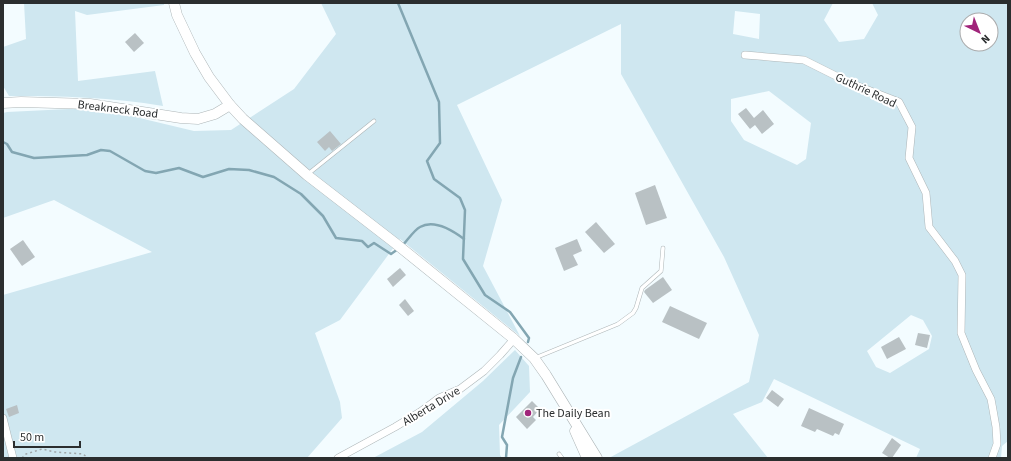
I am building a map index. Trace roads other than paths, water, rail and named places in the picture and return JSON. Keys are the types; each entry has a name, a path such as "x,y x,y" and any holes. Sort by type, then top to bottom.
{"main road":[{"path":"174,3 177,15 195,53 209,77 242,119 307,174 514,339 534,358 560,396 593,457"},
{"name":"Breakneck Road","path":"3,103 41,102 90,104 180,118 198,119 215,114 230,105"}],"street":[{"name":"Guthrie Road","path":"745,54 804,60 850,83 899,102 912,127 909,158 926,193 929,227 955,261 962,275 961,333 976,370 991,400 996,427 997,444 992,458"},
{"name":"Alberta Drive","path":"338,458 395,427 420,412 439,398 460,389 495,361 514,339"},
{"path":"3,418 13,458"}],"lane":[{"path":"307,174 374,120"},
{"path":"534,358 618,324 633,313 642,288 661,271 663,248"}],"waterway":[{"path":"398,3 439,102 440,143 427,161 434,179 460,198 465,210 463,259 485,295 510,312 529,338 528,342"},
{"path":"3,142 7,144 12,152 34,158 87,155 101,150 110,151 145,171 156,173 179,168 203,177 229,169 249,170 274,177 301,194 323,216 336,238 362,241 368,247 374,243 391,254 398,249"},
{"path":"402,246 420,227 431,224 443,227 464,239"},
{"path":"506,458 507,445 502,437 513,378 521,357"}],"place":[{"name":"The Daily Bean","path":"528,413"}]}
